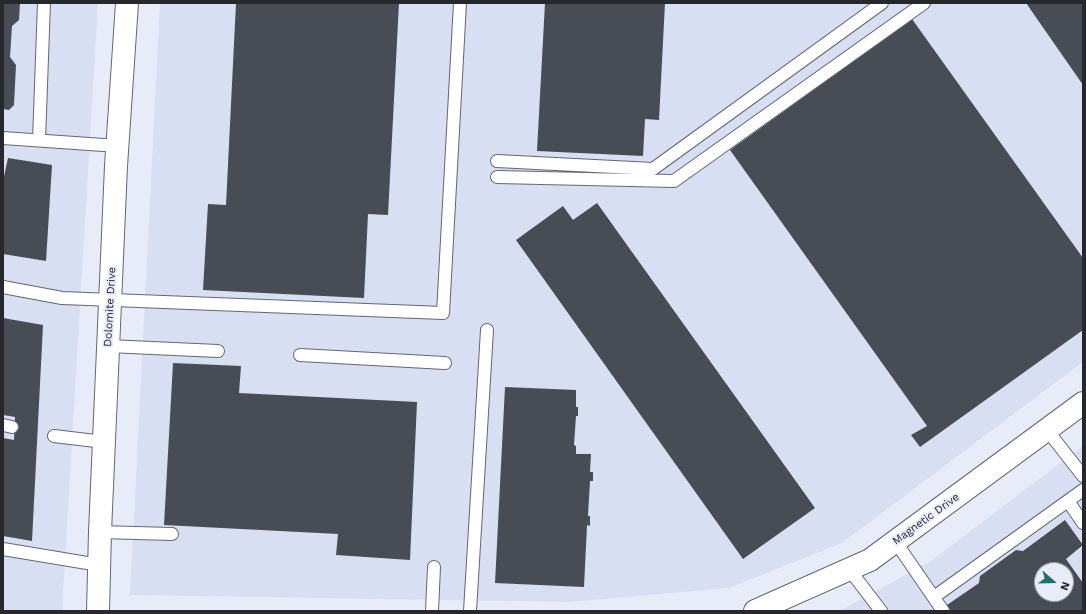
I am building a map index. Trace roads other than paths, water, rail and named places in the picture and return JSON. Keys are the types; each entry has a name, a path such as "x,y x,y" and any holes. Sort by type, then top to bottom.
{"street":[{"name":"Dolomite Drive","path":"98,611 98,565 108,346 127,3"},
{"name":"Magnetic Drive","path":"755,611 870,560 1083,403"}],"lane":[{"path":"39,140 44,3"},
{"path":"3,287 62,298 444,313 460,3"},
{"path":"497,161 653,169 882,3"},
{"path":"497,177 674,181 924,3"},
{"path":"3,138 118,146"},
{"path":"470,611 487,330"},
{"path":"108,346 218,351"},
{"path":"300,355 445,363"},
{"path":"1047,430 1083,476"},
{"path":"54,436 104,442"},
{"path":"934,597 1083,490"},
{"path":"1068,501 1083,523"},
{"path":"100,532 172,534"},
{"path":"896,541 943,611"},
{"path":"3,549 98,565"},
{"path":"432,611 434,567"},
{"path":"849,569 881,611"}]}
